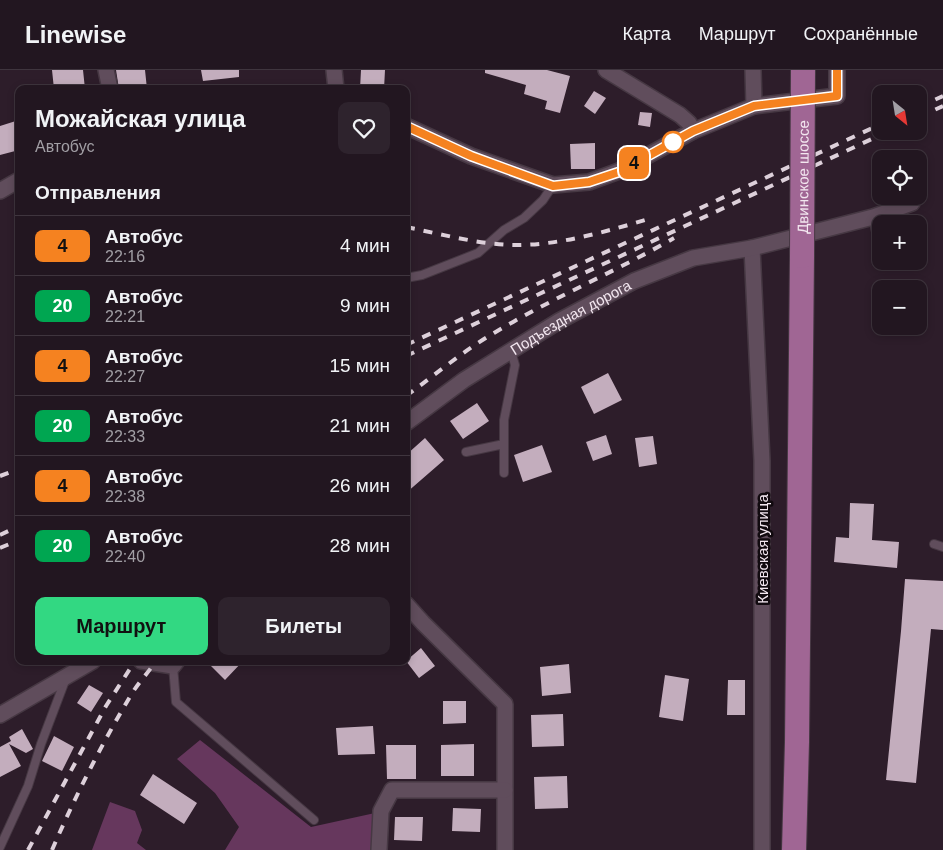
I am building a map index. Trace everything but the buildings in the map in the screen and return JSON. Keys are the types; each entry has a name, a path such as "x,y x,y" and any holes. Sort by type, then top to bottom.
{"main road":[{"name":"Двинское шоссе","path":"794,850 797,742 803,70"}],"street":[{"path":"106,70 109,85"},
{"path":"334,70 336,85"},
{"path":"606,70 625,75 680,115 689,123 693,131"},
{"path":"753,70 754,106"},
{"path":"410,128 471,156 553,186 589,182 619,172 693,131 754,106 837,96 837,70"},
{"path":"0,191 15,182"},
{"name":"Подъездная дорога","path":"876,215 906,205"},
{"name":"Подъездная дорога","path":"410,420 464,380 558,321 634,281 693,258 752,248 872,216"},
{"name":"Киевская улица","path":"752,248 762,461 762,850"},
{"path":"410,608 505,704 505,850"},
{"path":"0,715 86,665"},
{"path":"379,850 381,811 392,790 505,790"}],"lane":[{"path":"410,277 422,275 478,252 504,230 524,218 543,200 553,186"},
{"path":"504,473 504,420 515,366 511,351"},
{"path":"466,452 504,444"},
{"path":"934,544 943,547"},
{"path":"175,665 176,702 314,820"},
{"path":"0,847 28,786 40,744 67,676"}],"shaded area":[{"path":"200,740 311,827 375,813 373,850 225,850 239,827 215,793 177,759"},
{"path":"110,802 135,811 142,830 137,843 146,850 92,850"}],"railway":[{"path":"928,103 943,96"},
{"path":"928,113 943,106"},
{"path":"410,343 872,128"},
{"path":"410,354 872,139"},
{"path":"410,228 486,243 529,245 583,237 652,218"},
{"path":"410,393 460,355 494,333 538,308 674,238"},
{"path":"0,476 15,470"},
{"path":"0,535 15,528"},
{"path":"0,548 15,542"},
{"path":"28,850 106,706 132,665"},
{"path":"52,850 79,791 109,733 134,691 153,665"}],"bus line":[{"name":"4","path":"410,128 471,156 553,186 589,182 619,172 693,131 754,106 837,96 837,70"}]}
